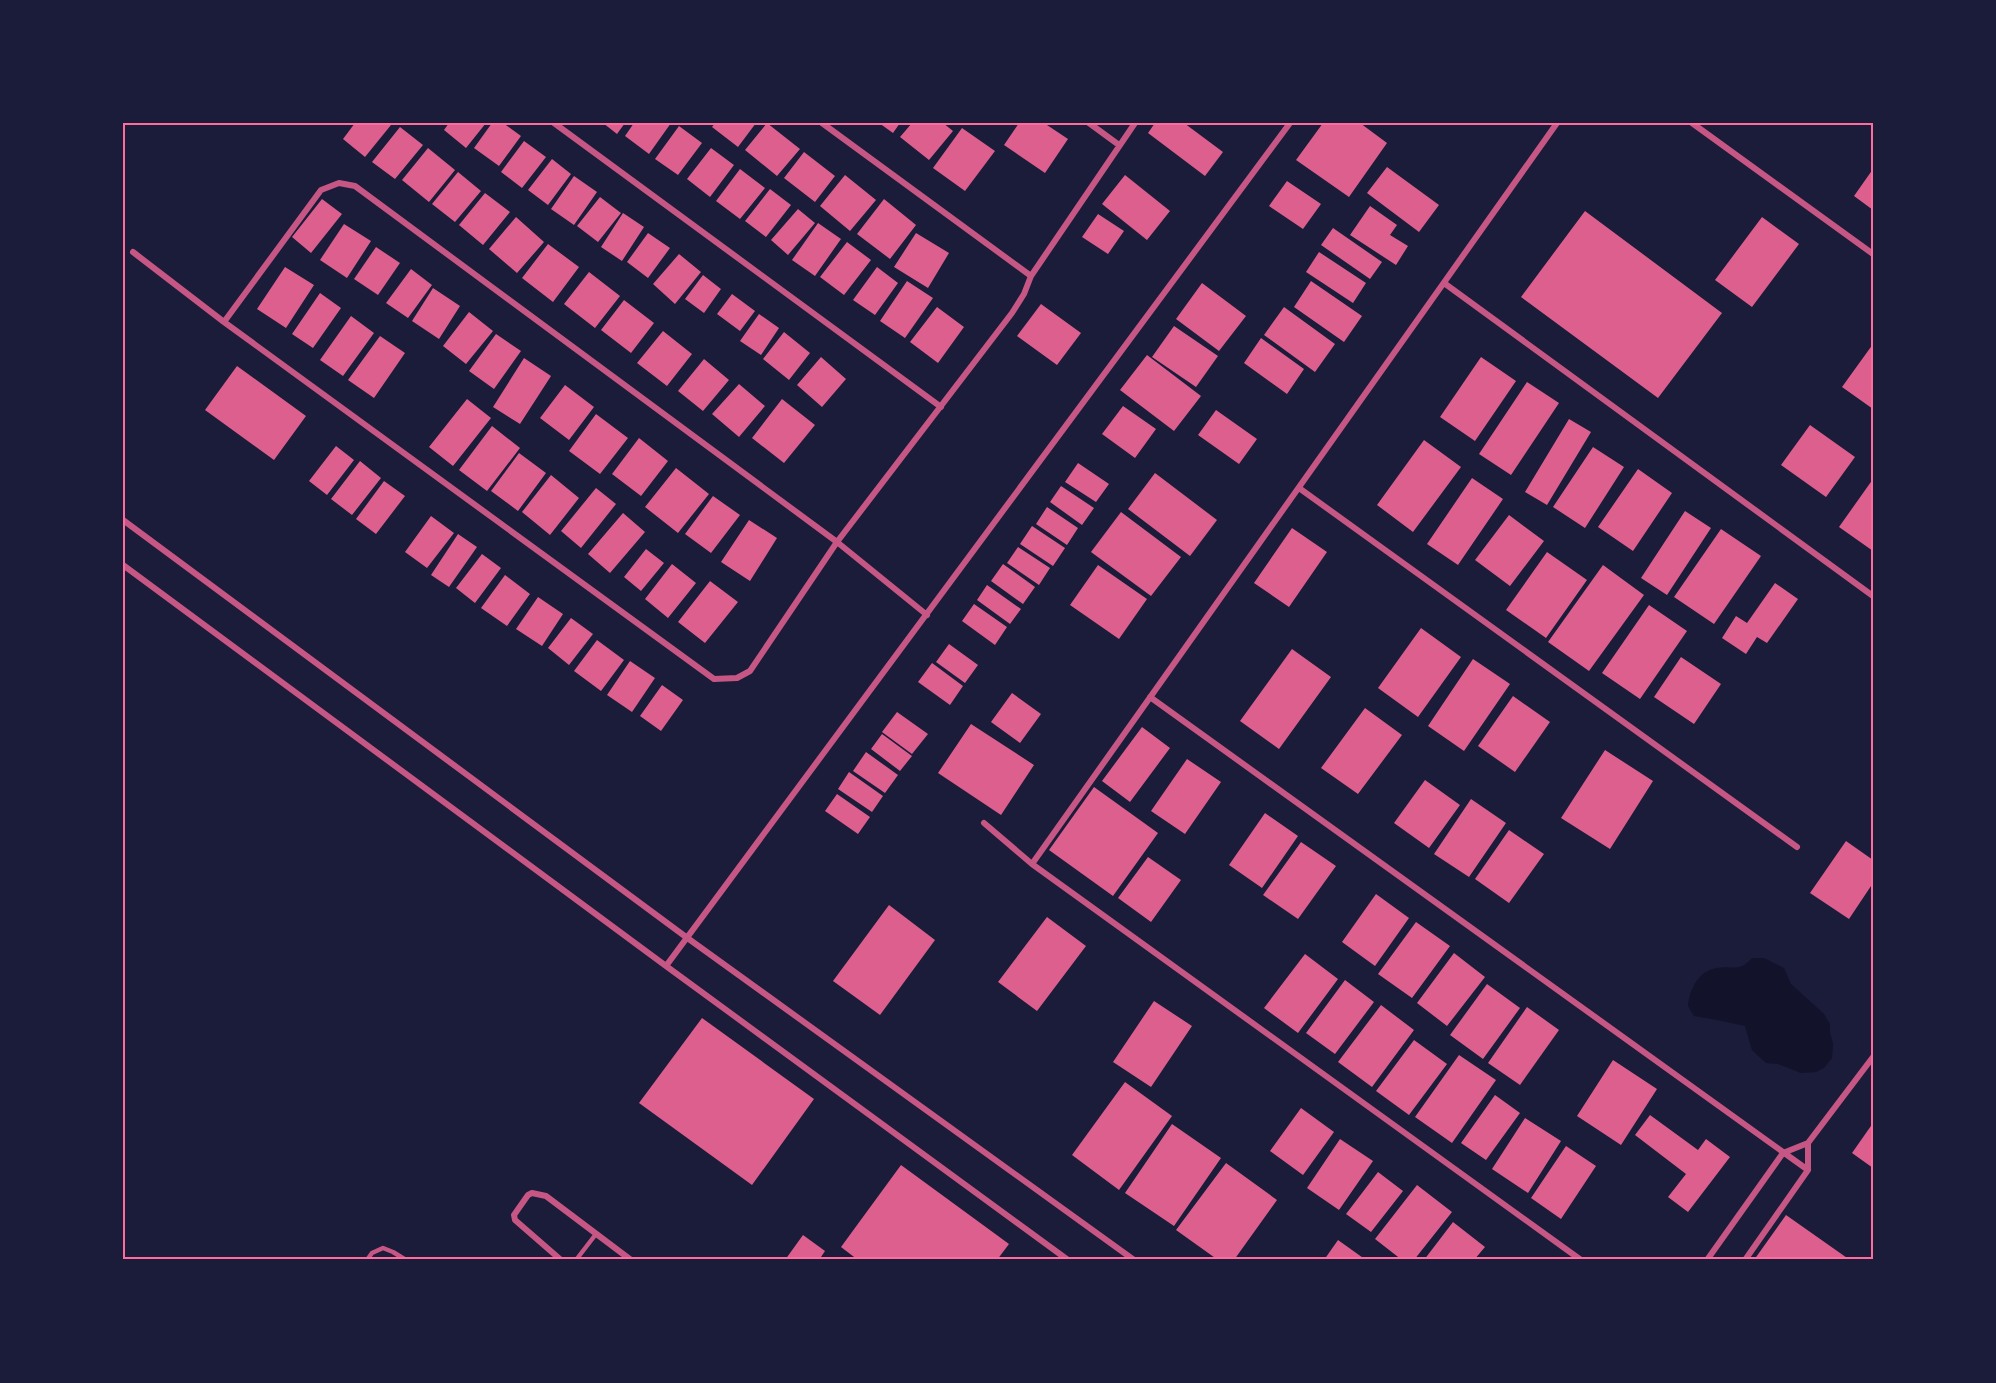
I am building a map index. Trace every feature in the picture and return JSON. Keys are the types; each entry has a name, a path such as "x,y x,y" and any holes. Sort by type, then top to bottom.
{"street":[{"path":"554,123 941,407"},
{"path":"822,123 1031,276"},
{"path":"1089,123 1119,145"},
{"path":"133,252 224,322 714,679 737,678 750,671 837,542 941,407 975,358 1012,313 1024,294 1031,276 1135,123"},
{"path":"666,966 1290,123"},
{"path":"1032,864 1557,123"},
{"path":"1692,123 1873,254"},
{"path":"224,322 321,190 339,183 355,186 837,542 927,615"},
{"path":"1443,283 1873,596"},
{"path":"1299,488 1797,848"},
{"path":"123,520 686,937 1134,1260"},
{"path":"123,565 1068,1260"},
{"path":"1150,697 1808,1170"},
{"path":"984,823 1032,864 1581,1260"},
{"path":"1707,1260 1783,1153 1808,1143 1873,1057"},
{"path":"1745,1260 1808,1170 1808,1143"},
{"path":"561,1260 515,1220 514,1215 528,1195 536,1193 546,1196 631,1260"}],"lane":[{"path":"576,1260 596,1234"},
{"path":"367,1260 372,1253 383,1248 406,1260"}],"shaded area":[{"path":"1752,958 1764,958 1784,968 1791,984 1824,1014 1830,1024 1833,1044 1832,1058 1824,1068 1816,1072 1801,1073 1778,1064 1766,1063 1752,1050 1745,1026 1694,1016 1688,1006 1693,987 1700,977 1717,968 1739,967"}],"building":[{"path":"355,123 388,123 391,125 365,157 343,139"},
{"path":"449,123 486,123 466,148 444,130"},
{"path":"492,123 503,123 521,136 499,166 474,148"},
{"path":"603,123 625,123 617,134"},
{"path":"634,123 671,123 649,154 625,136"},
{"path":"715,123 756,123 738,147 712,127"},
{"path":"767,123 800,149 777,176 745,150"},
{"path":"879,123 900,123 893,133"},
{"path":"912,123 943,123 953,131 929,160 900,137"},
{"path":"1019,123 1044,123 1068,139 1045,173 1004,145"},
{"path":"1155,123 1184,123 1223,152 1205,176 1148,133"},
{"path":"1323,123 1360,123 1387,143 1349,197 1296,160"},
{"path":"679,126 702,143 678,175 655,159"},
{"path":"400,127 423,145 395,179 372,162"},
{"path":"962,128 995,151 965,191 933,168"},
{"path":"524,141 546,157 522,188 501,172"},
{"path":"428,148 455,170 429,202 402,180"},
{"path":"711,148 734,165 710,197 687,179"},
{"path":"804,152 835,176 815,202 784,178"},
{"path":"552,159 571,174 548,205 528,190"},
{"path":"1387,167 1439,205 1419,232 1367,193"},
{"path":"740,169 765,188 740,219 716,201"},
{"path":"1873,169 1873,210 1854,196"},
{"path":"458,172 481,191 455,222 432,204"},
{"path":"845,175 876,200 850,231 820,206"},
{"path":"1125,175 1170,211 1147,240 1102,204"},
{"path":"574,176 597,192 574,225 551,209"},
{"path":"1287,181 1321,204 1303,229 1269,206"},
{"path":"770,189 791,205 766,237 745,221"},
{"path":"485,193 510,212 483,245 459,225"},
{"path":"600,197 621,213 598,242 577,226"},
{"path":"322,199 342,214 311,253 292,237"},
{"path":"884,199 916,225 890,259 857,234"},
{"path":"1370,206 1397,225 1390,235 1408,246 1396,265 1350,235"},
{"path":"798,209 815,223 788,255 771,240"},
{"path":"1585,211 1722,313 1658,398 1521,297"},
{"path":"623,213 644,227 622,261 601,247"},
{"path":"1098,214 1124,231 1108,254 1082,237"},
{"path":"516,217 544,242 517,273 489,249"},
{"path":"1762,217 1799,244 1752,307 1715,280"},
{"path":"818,223 841,239 815,276 792,260"},
{"path":"344,224 371,241 347,278 320,260"},
{"path":"1333,228 1382,262 1370,279 1321,245"},
{"path":"648,233 670,248 648,278 627,262"},
{"path":"916,233 949,253 928,288 894,267"},
{"path":"847,242 871,260 844,295 820,277"},
{"path":"548,244 579,267 553,302 522,278"},
{"path":"376,247 400,263 378,295 354,279"},
{"path":"1319,252 1366,283 1353,303 1306,272"},
{"path":"679,254 701,272 675,304 653,284"},
{"path":"285,267 314,285 286,328 257,309"},
{"path":"877,267 898,283 875,315 853,300"},
{"path":"411,269 432,285 408,318 386,303"},
{"path":"589,272 620,296 595,328 564,304"},
{"path":"703,275 721,289 704,313 685,299"},
{"path":"907,281 933,298 905,338 880,321"},
{"path":"1311,281 1362,316 1344,342 1294,307"},
{"path":"1202,283 1246,316 1219,351 1176,319"},
{"path":"433,288 460,306 439,339 412,321"},
{"path":"320,293 341,308 313,348 292,334"},
{"path":"732,294 755,311 740,331 717,314"},
{"path":"624,300 654,323 631,353 601,330"},
{"path":"1041,304 1081,333 1057,365 1017,336"},
{"path":"937,307 964,327 938,363 910,342"},
{"path":"1284,307 1335,344 1315,372 1264,335"},
{"path":"469,312 493,331 466,364 443,346"},
{"path":"759,314 779,328 761,355 740,341"},
{"path":"351,316 374,333 343,376 320,360"},
{"path":"1174,326 1218,356 1196,387 1152,357"},
{"path":"663,331 692,354 667,386 637,363"},
{"path":"784,332 810,353 789,380 763,359"},
{"path":"496,334 521,351 494,389 469,371"},
{"path":"380,336 405,353 374,398 348,380"},
{"path":"1261,338 1304,369 1287,394 1244,363"},
{"path":"1873,344 1873,409 1842,387"},
{"path":"1147,355 1201,396 1174,431 1120,390"},
{"path":"821,357 846,379 822,407 797,385"},
{"path":"1481,357 1516,381 1475,441 1440,417"},
{"path":"524,358 551,376 520,424 493,407"},
{"path":"704,359 729,380 703,411 678,391"},
{"path":"237,366 306,416 274,460 205,410"},
{"path":"1527,382 1559,403 1511,475 1479,454"},
{"path":"739,384 765,406 739,437 712,414"},
{"path":"565,385 594,407 569,440 540,418"},
{"path":"467,399 491,418 453,466 429,447"},
{"path":"782,399 815,425 784,463 752,438"},
{"path":"1123,406 1156,429 1135,458 1102,434"},
{"path":"1216,410 1257,439 1239,464 1198,435"},
{"path":"596,414 628,438 600,474 569,451"},
{"path":"1569,419 1591,432 1547,505 1525,492"},
{"path":"1810,425 1855,457 1826,497 1781,465"},
{"path":"492,426 520,448 487,491 459,470"},
{"path":"639,438 668,461 641,496 612,474"},
{"path":"1424,440 1461,467 1413,532 1377,505"},
{"path":"336,446 354,460 327,495 309,481"},
{"path":"1593,447 1624,467 1585,528 1553,507"},
{"path":"519,453 546,473 518,511 491,491"},
{"path":"360,461 381,478 352,515 331,499"},
{"path":"1078,463 1109,484 1096,502 1065,482"},
{"path":"676,468 709,494 678,533 645,507"},
{"path":"1638,469 1672,493 1633,551 1598,527"},
{"path":"1155,473 1217,520 1190,556 1128,509"},
{"path":"551,475 579,498 550,535 522,512"},
{"path":"1472,478 1503,499 1458,565 1427,544"},
{"path":"1873,479 1873,551 1839,527"},
{"path":"384,481 405,496 376,534 356,519"},
{"path":"1061,486 1094,508 1082,525 1050,502"},
{"path":"596,488 616,504 581,548 561,531"},
{"path":"713,496 740,515 711,553 685,534"},
{"path":"1047,507 1078,528 1067,545 1036,524"},
{"path":"1685,511 1711,528 1667,595 1641,578"},
{"path":"1121,512 1181,557 1151,596 1091,552"},
{"path":"623,513 645,532 610,573 588,554"},
{"path":"1509,515 1544,541 1510,586 1475,560"},
{"path":"431,516 454,533 427,568 405,552"},
{"path":"749,520 777,538 750,581 721,562"},
{"path":"1032,526 1065,548 1053,566 1020,544"},
{"path":"1292,528 1327,552 1289,607 1254,583"},
{"path":"1721,529 1761,556 1714,624 1674,597"},
{"path":"458,534 477,547 449,587 431,575"},
{"path":"1018,547 1050,568 1039,585 1007,563"},
{"path":"646,549 664,563 641,591 624,577"},
{"path":"1547,552 1587,580 1546,638 1506,610"},
{"path":"482,554 501,568 475,603 456,588"},
{"path":"672,564 696,583 668,618 645,599"},
{"path":"1003,564 1035,587 1023,604 991,581"},
{"path":"1098,565 1147,599 1119,639 1070,605"},
{"path":"1603,565 1644,595 1589,671 1548,642"},
{"path":"505,575 530,594 507,626 481,608"},
{"path":"710,581 738,602 705,643 678,622"},
{"path":"1775,583 1798,599 1767,643 1757,637 1746,654 1722,638 1736,616 1747,623"},
{"path":"987,585 1021,609 1010,624 977,600"},
{"path":"538,597 563,614 542,646 516,629"},
{"path":"974,604 1007,627 995,645 962,621"},
{"path":"1649,605 1687,631 1640,699 1602,673"},
{"path":"571,618 593,634 569,665 548,648"},
{"path":"1421,628 1461,657 1418,717 1378,688"},
{"path":"597,640 624,660 601,691 574,671"},
{"path":"949,644 978,665 965,683 936,662"},
{"path":"1292,649 1331,677 1279,749 1240,721"},
{"path":"1681,657 1721,684 1694,724 1654,697"},
{"path":"1473,659 1510,684 1464,751 1428,726"},
{"path":"630,661 655,678 632,712 607,695"},
{"path":"932,663 963,686 950,705 918,682"},
{"path":"662,685 683,700 661,731 640,716"},
{"path":"1012,693 1041,714 1020,743 991,722"},
{"path":"1513,696 1550,722 1515,772 1478,746"},
{"path":"1365,708 1402,735 1358,794 1321,768"},
{"path":"897,712 928,734 912,754 882,732"},
{"path":"971,724 1034,765 1001,815 938,773"},
{"path":"1142,727 1170,748 1130,802 1102,781"},
{"path":"882,734 912,756 900,771 871,749"},
{"path":"1605,750 1653,781 1610,849 1561,818"},
{"path":"866,752 898,775 885,793 853,771"},
{"path":"1187,759 1221,782 1185,834 1151,811"},
{"path":"849,772 883,796 872,812 838,789"},
{"path":"1425,780 1460,805 1429,848 1394,823"},
{"path":"1094,787 1158,833 1113,896 1049,850"},
{"path":"837,794 870,817 858,834 825,811"},
{"path":"1471,799 1506,823 1469,877 1434,854"},
{"path":"1265,813 1298,836 1262,888 1229,865"},
{"path":"1509,830 1544,854 1509,903 1475,879"},
{"path":"1846,841 1873,860 1873,883 1849,919 1810,893"},
{"path":"1301,842 1336,866 1298,919 1263,895"},
{"path":"1148,857 1181,880 1151,922 1118,898"},
{"path":"1376,894 1409,918 1375,966 1342,942"},
{"path":"889,905 935,940 880,1015 833,981"},
{"path":"1047,917 1086,946 1037,1011 998,982"},
{"path":"1416,922 1450,946 1412,998 1378,974"},
{"path":"1454,953 1485,977 1447,1026 1417,1003"},
{"path":"1305,954 1338,979 1298,1033 1264,1008"},
{"path":"1345,980 1374,1002 1335,1054 1306,1033"},
{"path":"1487,984 1520,1008 1483,1059 1450,1035"},
{"path":"1154,1001 1192,1026 1151,1087 1113,1062"},
{"path":"1381,1005 1414,1030 1372,1087 1338,1062"},
{"path":"1527,1007 1559,1030 1520,1085 1488,1063"},
{"path":"702,1018 814,1099 752,1185 639,1103"},
{"path":"1414,1040 1447,1064 1409,1115 1376,1091"},
{"path":"1459,1055 1496,1080 1452,1143 1415,1117"},
{"path":"1613,1060 1657,1089 1621,1145 1577,1116"},
{"path":"1125,1082 1172,1116 1119,1190 1072,1155"},
{"path":"1495,1095 1520,1113 1486,1160 1461,1143"},
{"path":"1301,1108 1334,1132 1303,1175 1270,1151"},
{"path":"1650,1115 1698,1150 1706,1139 1730,1157 1688,1212 1668,1197 1686,1174 1635,1135"},
{"path":"1525,1118 1561,1141 1528,1193 1492,1169"},
{"path":"1873,1123 1873,1168 1852,1153"},
{"path":"1172,1124 1221,1158 1174,1226 1125,1193"},
{"path":"1340,1139 1373,1161 1339,1210 1307,1188"},
{"path":"1566,1146 1596,1166 1561,1219 1531,1198"},
{"path":"1226,1163 1277,1200 1234,1260 1218,1260 1176,1230"},
{"path":"901,1165 1009,1244 997,1260 858,1260 841,1247"},
{"path":"1378,1172 1403,1191 1371,1232 1346,1214"},
{"path":"1417,1185 1452,1212 1414,1260 1402,1260 1375,1239"},
{"path":"1786,1215 1850,1260 1754,1260"},
{"path":"1453,1222 1485,1247 1474,1260 1424,1260"},
{"path":"803,1235 825,1251 819,1260 785,1260"},
{"path":"1338,1240 1366,1260 1324,1260"}]}
